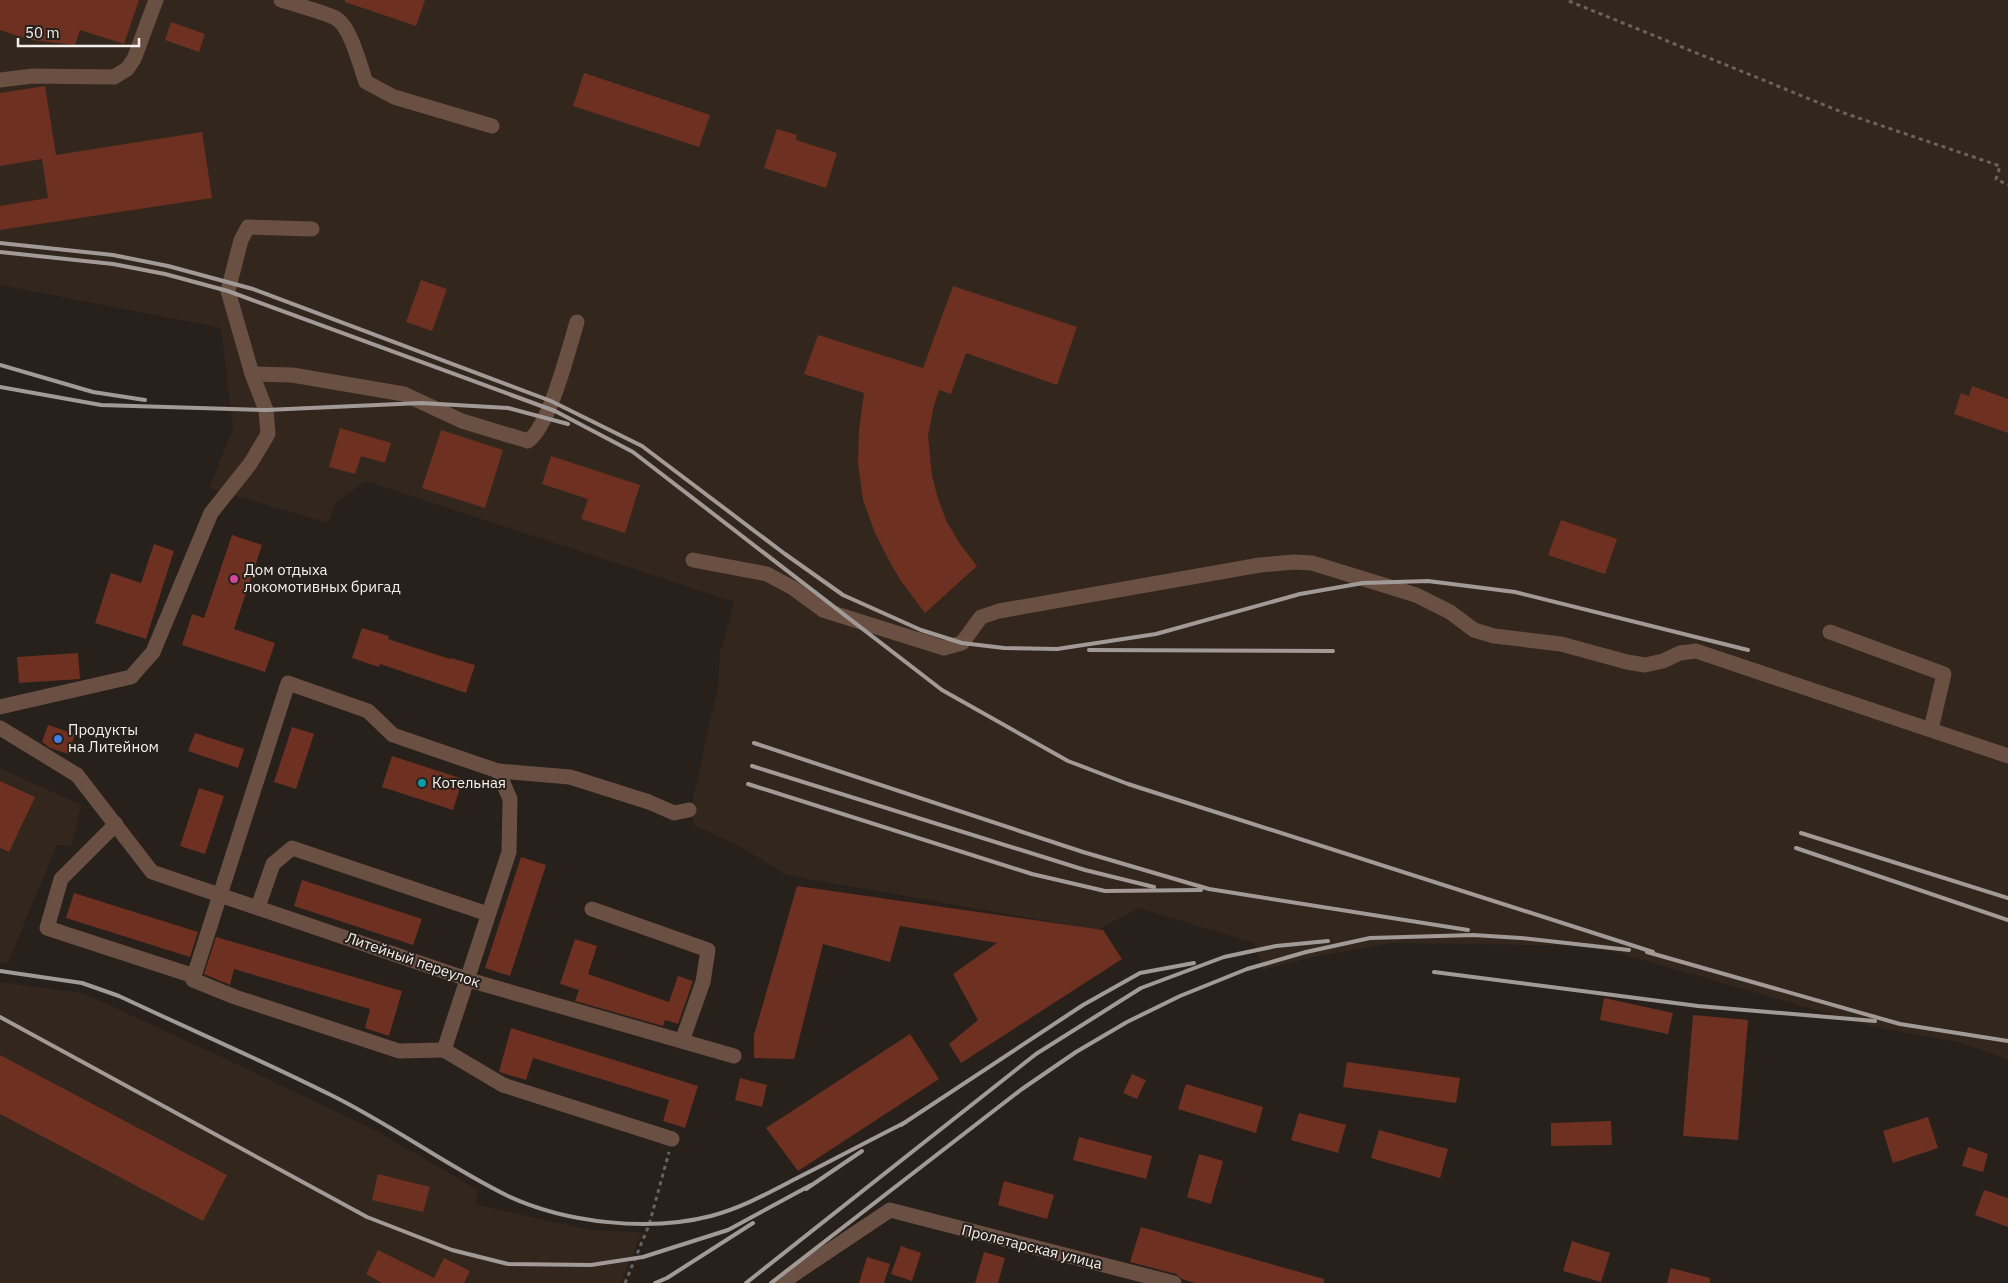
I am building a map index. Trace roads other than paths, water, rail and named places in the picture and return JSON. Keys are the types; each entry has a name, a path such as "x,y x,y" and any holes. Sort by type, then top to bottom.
{"street":[{"path":"0,80 33,76 114,77 128,69 134,59 156,0"},
{"path":"281,0 337,19 355,46 366,82 394,97 492,126"},
{"path":"0,707 131,677 153,652 211,513 250,464 268,434 266,410 252,374 228,291 242,240 248,226 312,229"},
{"path":"252,374 292,375 404,394 462,421 528,441 536,435 546,418 577,322"},
{"path":"693,560 767,574 794,588 823,610 944,648 962,642 981,617 999,611 1260,565 1294,562 1312,563 1416,595 1450,612 1474,630 1494,636 1562,644 1627,662 1645,665 1663,661 1680,653 1696,651 2008,756"},
{"path":"1830,632 1944,674 1931,730"},
{"path":"672,1139 503,1085 444,1050 399,1051 235,997 193,980 288,683 368,711 393,735 498,771 570,777 649,802 674,813 689,810"},
{"name":"Литейный переулок","path":"0,728 77,775 152,872 467,978 734,1056"},
{"path":"444,1050 509,852 510,799 498,771"},
{"path":"116,824 61,879 47,928 194,976"},
{"path":"258,907 273,864 292,848 488,914"},
{"path":"592,909 708,950 703,982 682,1041"},
{"name":"Пролетарская улица","path":"781,1283 890,1210 1174,1283"}],"railway":[{"path":"0,243 113,255 168,266 253,289 551,401 642,446 785,554 843,595 921,630 962,643 1004,648 1057,649 1156,634 1300,594 1363,583 1428,581 1515,592 1748,650"},
{"path":"0,252 113,264 165,274 228,291 555,411 633,452 942,690 1068,761 1128,784 1653,952"},
{"path":"0,365 93,392 145,400"},
{"path":"0,387 101,405 266,410 421,403 508,408 568,424"},
{"path":"1089,650 1333,651"},
{"path":"754,743 1083,852 1209,889 1468,930"},
{"path":"752,766 1085,870 1154,887"},
{"path":"748,784 1032,874 1105,891 1201,890"},
{"path":"1801,833 2008,898"},
{"path":"1796,848 2008,920"},
{"path":"771,1283 1022,1089 1076,1052 1127,1022 1180,996 1247,969 1306,952 1370,938 1473,935 1521,938 1629,950"},
{"path":"746,1283 1036,1054 1141,988 1224,957 1276,946 1328,941"},
{"path":"1647,952 1900,1024 2008,1041"},
{"path":"901,1125 1083,1005 1140,973 1194,963"},
{"path":"0,971 82,983 119,996 331,1095 508,1196 555,1213 581,1218 635,1224 687,1221 722,1213 767,1194 906,1122"},
{"path":"1434,972 1698,1006 1875,1021"},
{"path":"0,1017 367,1217 452,1250 508,1264 591,1265 643,1257 728,1230 811,1185"},
{"path":"806,1189 862,1151"},
{"path":"655,1283 667,1278 753,1223"}],"place":[{"name":"Дом отдыха локомотивных бригад","path":"234,579"},
{"name":"Продукты на Литейном","path":"58,739"},
{"name":"Котельная","path":"422,783"}]}
